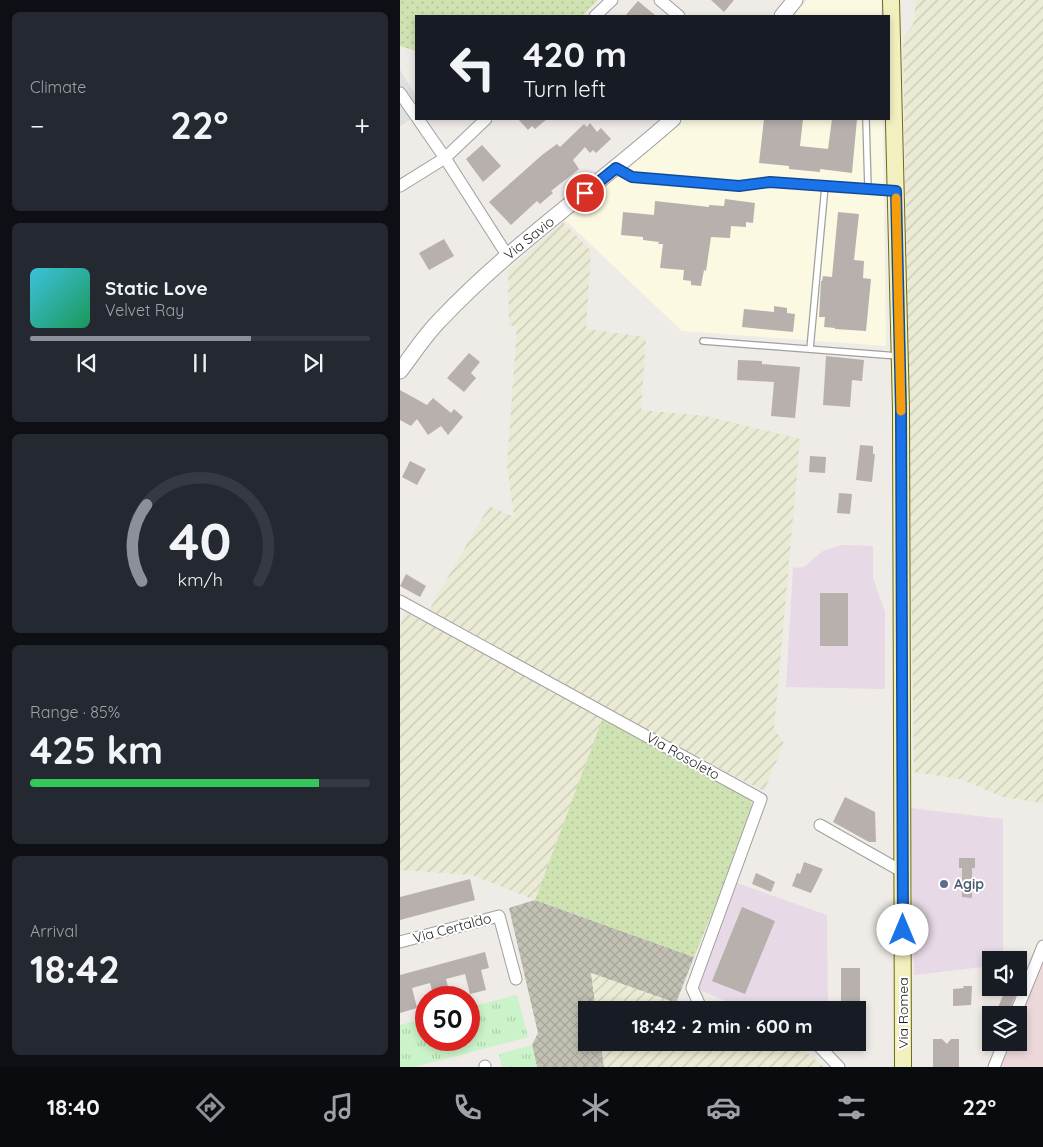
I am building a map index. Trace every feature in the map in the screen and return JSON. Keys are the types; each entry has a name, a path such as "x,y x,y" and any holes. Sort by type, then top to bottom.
{"main road":[{"name":"Via Romea","path":"891,0 900,356 903,1067"}],"street":[{"path":"596,15 612,0"},
{"path":"660,0 678,15"},
{"path":"783,15 795,0"},
{"path":"400,93 415,115"},
{"path":"418,120 507,255"},
{"path":"400,186 445,158 485,120"},
{"name":"Via Savio","path":"400,371 438,322 507,255 616,168 672,120"},
{"name":"Via Rosoleto","path":"400,601 761,799 692,988 698,1001"},
{"path":"820,825 903,872"},
{"name":"Via Certaldo","path":"400,942 499,916 516,980"},
{"path":"1019,1006 1043,946"},
{"path":"824,1051 839,1067"},
{"path":"994,1067 1000,1051"}],"lane":[{"path":"866,120 868,189"},
{"path":"616,168 632,177 710,184 739,186 770,182 896,191"},
{"path":"810,349 825,186"},
{"path":"703,340 900,356"}],"shaded area":[{"path":"807,0 881,0 881,15 795,15"},
{"path":"400,70 415,94 415,117 400,126"},
{"path":"682,120 883,120 886,346 682,331 565,220"},
{"path":"842,545 873,546 873,578 885,612 885,689 786,687 793,568 804,567 823,551"},
{"path":"910,808 1003,819 1003,951 982,951 982,967 914,975"},
{"path":"737,883 827,915 828,1001 726,1001 697,989"},
{"path":"535,900 694,957 677,1001 670,1001 591,973 595,1001 578,1001 578,1051 602,1051 604,1067 537,1067 532,1045 538,1033 509,908"},
{"path":"1043,956 1043,1067 999,1067 1006,1051 1027,1051 1027,1006 1024,1006"}],"green space":[{"path":"400,0 598,0 583,15 415,15 415,51 400,46"},
{"path":"916,0 1043,0 1043,803 1003,797 960,779 914,772 903,37 913,25"},
{"path":"563,222 591,251 586,329 646,337 641,410 706,416 800,439 774,729 784,743 764,791 658,738 655,742 603,720 535,900 472,875 400,870 400,627 405,612 423,621 489,506 514,517 507,465 517,327 509,325 508,270"},
{"path":"602,720 656,742 750,798 754,812 694,957 535,900"},
{"path":"591,973 670,1001 595,1001"},
{"path":"517,995 528,1037 480,1050 480,1004"},
{"path":"415,1021 415,1051 475,1051 415,1067 400,1067 400,1025"},
{"path":"532,1045 537,1067 502,1067 499,1054"},
{"path":"602,1051 805,1051 824,1067 604,1067"}],"building":[{"path":"711,0 734,0 724,12"},
{"path":"638,1 655,15 626,15"},
{"path":"519,120 546,120 535,129 532,126 528,130"},
{"path":"764,120 803,120 800,146 828,149 832,120 857,120 852,173 820,169 820,172 789,169 789,166 759,163"},
{"path":"590,123 597,132 601,128 611,139 596,153 593,150 590,153 585,147 573,160 579,169 551,191 553,193 540,204 537,201 511,225 489,202 542,155 557,144 560,147 584,124 587,127"},
{"path":"482,145 501,166 483,182 466,159"},
{"path":"725,199 755,203 753,223 746,222 746,227 731,226 730,238 711,237 706,271 704,270 701,286 691,285 691,281 683,280 684,270 660,268 663,244 643,240 643,237 621,235 623,212 654,215 655,201 709,207 709,205 724,206"},
{"path":"838,212 859,214 854,260 864,261 863,278 871,279 866,331 824,327 825,317 819,317 821,281 823,276 832,277"},
{"path":"444,239 454,256 429,270 419,253"},
{"path":"774,306 787,308 787,313 795,314 793,332 742,327 744,309 774,312"},
{"path":"469,353 480,362 471,373 476,378 464,392 447,378"},
{"path":"826,356 864,360 862,381 852,380 850,407 823,405"},
{"path":"738,360 762,361 762,364 800,367 795,418 771,416 774,382 737,380"},
{"path":"400,390 427,405 433,398 451,413 454,409 463,417 448,435 441,426 428,435 417,419 411,426 400,420"},
{"path":"860,445 873,446 873,454 875,454 872,482 856,480"},
{"path":"810,456 826,457 825,473 809,472"},
{"path":"410,461 426,469 417,485 402,477"},
{"path":"839,493 852,494 850,514 837,513"},
{"path":"406,574 426,586 420,597 400,586"},
{"path":"820,593 848,593 848,646 820,646"},
{"path":"845,797 875,812 876,842 869,842 833,822"},
{"path":"959,858 975,858 975,868 972,868 972,898 962,897 962,868 959,868"},
{"path":"804,862 823,869 811,893 792,886 797,873 800,874"},
{"path":"756,873 775,882 771,892 752,884"},
{"path":"470,879 475,900 400,920 400,897"},
{"path":"742,907 775,921 745,994 712,981"},
{"path":"485,952 489,968 481,970 486,990 480,992 480,986 468,986 465,974 446,979 448,986 431,986 430,983 415,986 412,988 415,1009 400,1013 400,975"},
{"path":"841,968 860,968 860,1001 841,1001"},
{"path":"963,986 972,986 971,1005 953,1006 953,989 964,988"},
{"path":"1003,996 1015,996 1011,1006 999,1006"},
{"path":"933,1039 942,1039 947,1044 951,1039 959,1039 959,1067 933,1067"}],"slow traffic":[{"path":"896,198 901,411"}],"place":[{"name":"Agip","path":"944,884"}],"route":[{"path":"585,193 616,168 632,177 739,186 770,182 896,191 901,409 903,930"}]}
